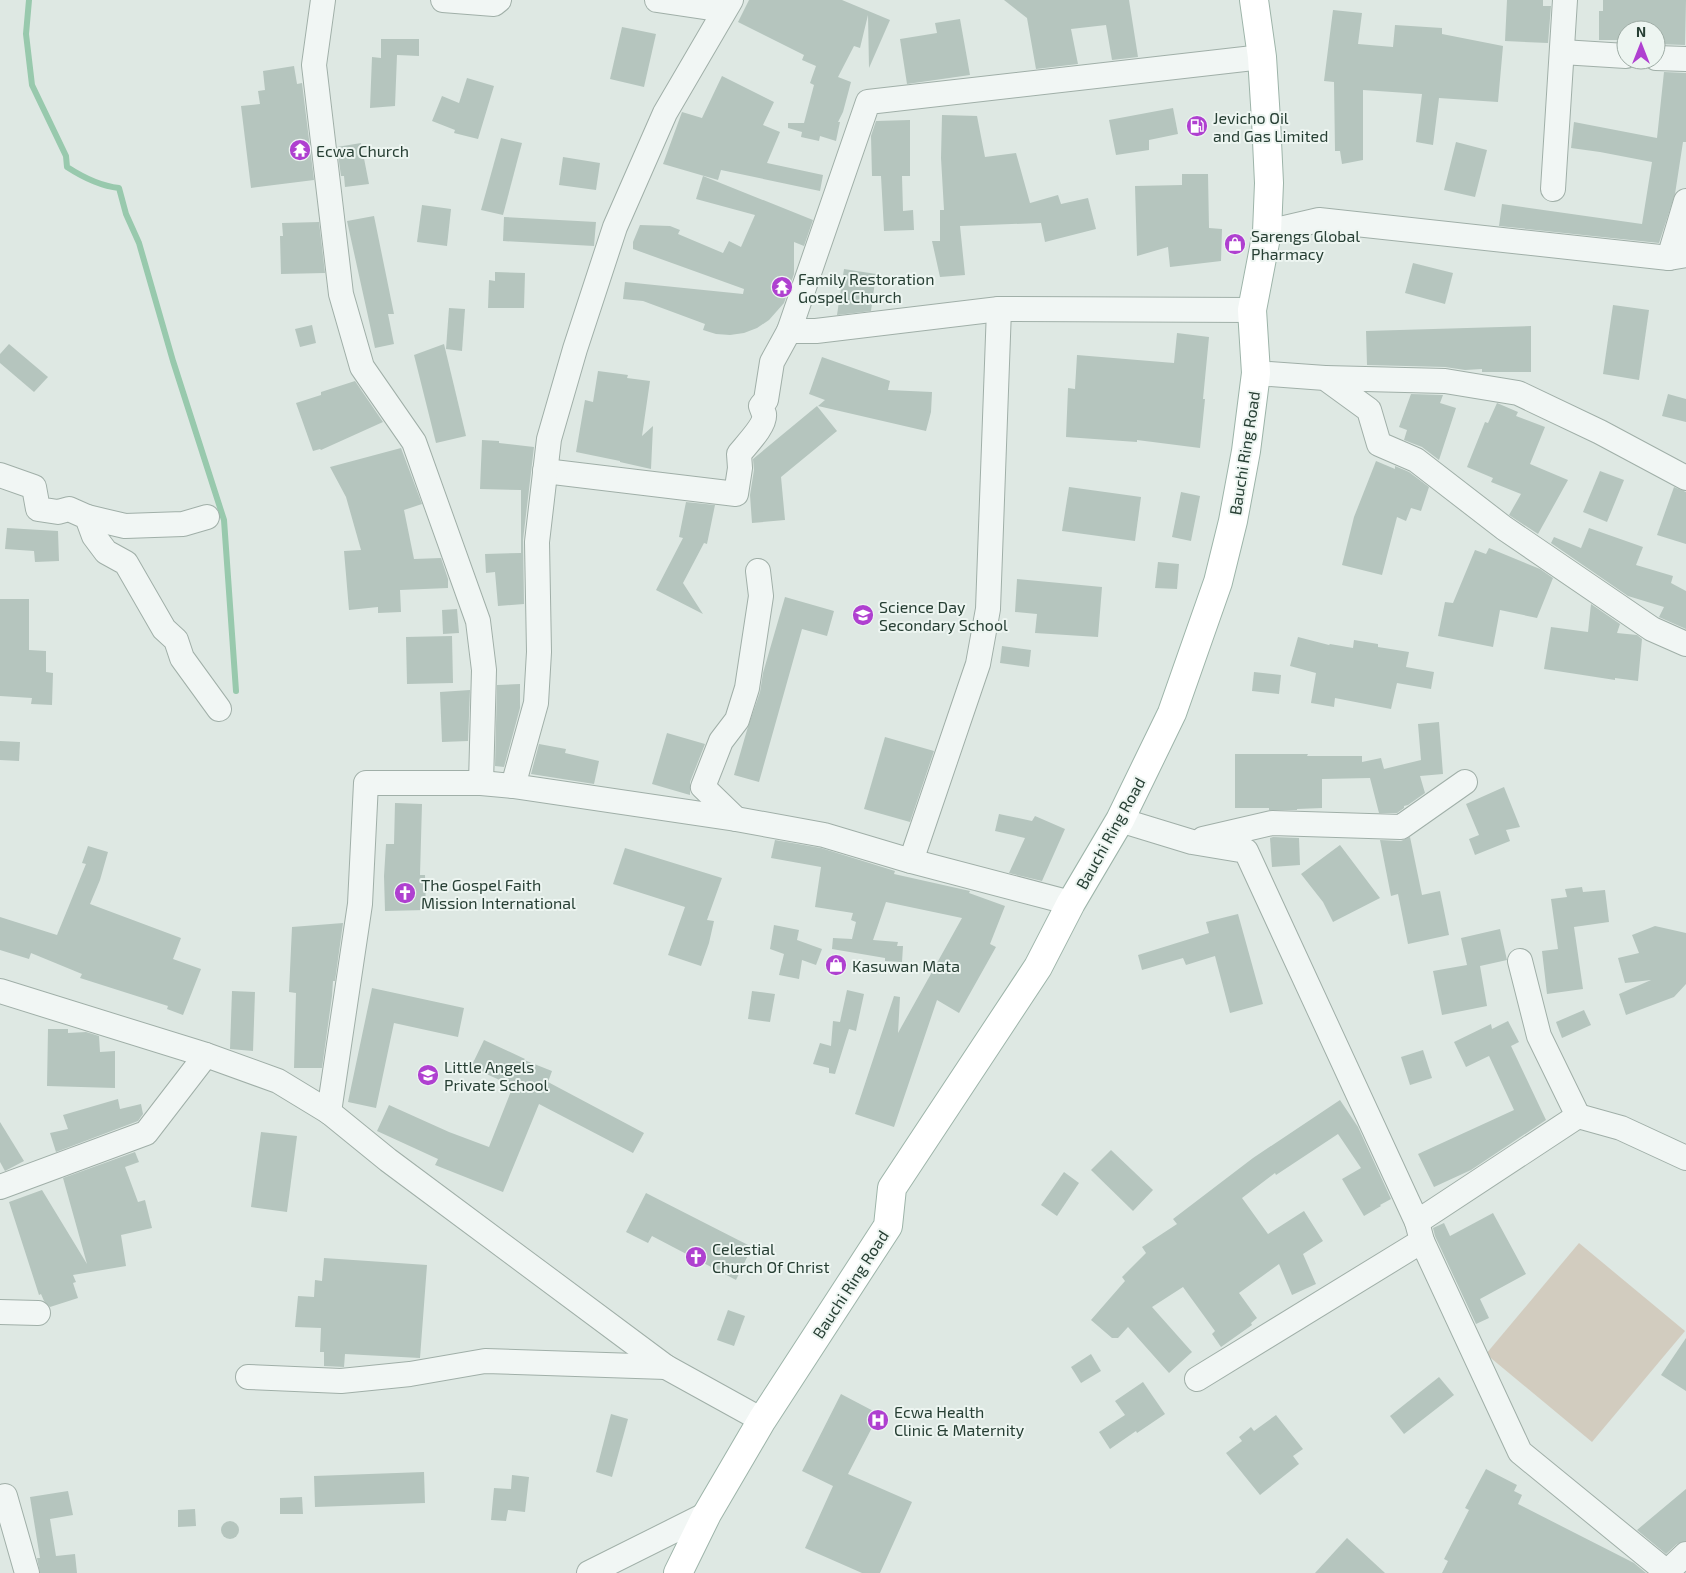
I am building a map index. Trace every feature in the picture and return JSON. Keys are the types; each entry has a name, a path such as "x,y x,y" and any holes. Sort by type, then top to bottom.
{"main road":[{"name":"Bauchi Ring Road","path":"678,1573 707,1514 762,1420 888,1226 892,1188 1038,966 1071,903 1120,820 1172,713 1218,582 1233,521 1246,451 1256,373 1252,310 1267,232 1269,183 1262,57 1254,0"}],"street":[{"path":"323,0 314,65 341,294 362,367 414,442 478,621 484,670 481,783"},
{"path":"443,0 494,4 499,0"},
{"path":"513,786 536,703 539,652 537,542 552,430 575,349 615,227 664,113 728,5 657,0"},
{"path":"1553,188 1565,0"},
{"path":"1562,52 1616,55"},
{"path":"545,471 736,494 740,468 739,454 758,430 764,414 761,406 766,400 772,362 789,332 868,102 1262,57"},
{"path":"1666,58 1686,59"},
{"path":"1267,232 1319,220 1677,256 1686,201"},
{"path":"789,332 816,332 999,309 1252,310"},
{"path":"911,860 978,664 988,610 999,309"},
{"path":"1256,373 1325,378 1445,381 1518,393 1600,432 1686,478"},
{"path":"1325,378 1370,410 1379,444 1416,460 1504,528 1652,629 1686,644"},
{"path":"0,475 34,487 38,509 58,512 70,509 87,517 125,526 183,524 207,517"},
{"path":"87,517 94,536 106,552 126,563 164,629 176,640 182,658 219,709"},
{"path":"736,819 703,787 721,741 737,720 747,688 761,596 758,572"},
{"path":"1192,842 1272,823 1401,827 1465,782"},
{"path":"329,1112 360,904 366,783 481,783 513,786 736,819 824,835 1071,903"},
{"path":"1120,820 1192,842 1246,851 1520,1452 1667,1573 1686,1554"},
{"path":"1520,961 1539,1036 1578,1116 1621,1128 1686,1158"},
{"path":"0,991 206,1055 278,1081 329,1112 388,1160 666,1367 762,1420"},
{"path":"0,1187 146,1133 206,1055"},
{"path":"1196,1379 1420,1232 1578,1116"},
{"path":"0,1312 38,1313"},
{"path":"248,1377 341,1381 410,1374 485,1361 666,1367"},
{"path":"5,1496 27,1573"},
{"path":"589,1573 707,1514"}],"shaded area":[{"path":"1579,1243 1685,1331 1592,1442 1486,1354"}],"building":[{"path":"749,0 842,0 890,20 869,68 868,15 860,48 854,46 838,77 851,82 843,112 838,122 840,122 836,141 820,136 819,141 801,137 802,132 788,128 788,123 804,123 814,85 810,83 816,66 802,60 804,55 738,22"},
{"path":"1004,0 1129,0 1138,57 1112,60 1106,25 1071,29 1078,64 1036,69 1027,18"},
{"path":"1507,0 1543,0 1543,6 1551,6 1548,43 1505,41"},
{"path":"1603,0 1686,0 1685,45 1666,44 1666,20 1616,20 1616,40 1599,40 1599,11 1603,11"},
{"path":"1333,10 1362,13 1358,44 1393,47 1395,25 1442,28 1442,34 1503,46 1498,102 1439,98 1433,145 1416,142 1422,94 1363,90 1363,160 1342,164 1340,151 1335,151 1334,82 1324,81"},
{"path":"960,19 970,75 907,84 900,39 937,33 935,23"},
{"path":"622,27 656,34 644,87 610,79"},
{"path":"381,39 419,39 419,56 397,55 395,106 370,108 372,57 381,58"},
{"path":"294,66 297,84 302,83 314,180 251,188 241,106 260,104 258,91 265,90 263,71"},
{"path":"1664,72 1686,73 1686,142 1683,142 1675,194 1659,243 1499,226 1502,204 1642,224 1652,162 1571,148 1574,122 1657,138"},
{"path":"722,76 774,102 763,125 780,132 767,163 823,175 820,191 721,170 718,180 663,164 682,112 702,118"},
{"path":"467,78 494,86 478,139 454,133 455,130 432,121 442,96 459,103"},
{"path":"1173,108 1178,134 1149,140 1149,150 1116,155 1109,120"},
{"path":"942,115 977,116 985,157 1016,153 1030,203 1058,195 1061,204 1088,198 1096,229 1045,242 1041,223 960,226 965,275 940,277 932,241 940,241 940,210 944,210 941,158"},
{"path":"910,120 910,176 902,176 903,211 913,210 914,230 884,231 881,176 872,176 871,136 876,121"},
{"path":"501,138 522,143 503,215 481,210"},
{"path":"1456,142 1487,150 1475,197 1444,190"},
{"path":"361,143 369,184 345,187 344,176 341,176 337,147"},
{"path":"563,157 600,163 596,190 559,185"},
{"path":"1182,174 1208,174 1209,228 1222,229 1221,261 1170,267 1168,247 1137,256 1135,186 1182,185"},
{"path":"703,176 813,220 804,246 794,242 794,274 784,303 769,320 757,328 744,333 716,334 703,330 705,324 643,301 623,299 625,282 743,294 744,289 633,249 633,242 640,225 670,226 680,230 678,234 723,253 729,241 741,247 755,215 696,199"},
{"path":"422,205 451,209 447,246 417,242"},
{"path":"374,216 394,314 388,314 394,344 375,348 347,221"},
{"path":"504,217 596,222 594,246 503,241"},
{"path":"319,222 325,273 281,274 280,236 283,236 282,223"},
{"path":"1413,263 1453,273 1445,304 1405,293"},
{"path":"844,269 876,274 871,311 837,315"},
{"path":"495,272 525,273 524,308 488,308 489,280 495,281"},
{"path":"1613,305 1649,310 1639,380 1603,374"},
{"path":"449,308 465,309 462,351 446,349"},
{"path":"312,325 316,343 300,347 295,329"},
{"path":"1531,326 1531,372 1482,372 1482,369 1465,370 1445,367 1367,365 1366,331"},
{"path":"1177,333 1209,337 1200,448 1137,440 1137,442 1066,437 1068,388 1075,389 1077,355 1174,363"},
{"path":"9,344 48,377 34,392 0,363 0,354"},
{"path":"444,344 466,436 436,443 414,355"},
{"path":"822,357 890,381 888,390 932,392 931,412 926,431 818,406 825,400 809,394"},
{"path":"598,371 628,375 627,378 650,381 642,436 653,426 651,469 576,452 585,400 593,402"},
{"path":"355,381 383,422 321,450 313,451 296,403 321,395 321,392"},
{"path":"1411,394 1443,395 1440,403 1456,408 1439,460 1422,447 1404,440 1407,430 1399,427"},
{"path":"1668,394 1686,399 1686,422 1662,416"},
{"path":"1497,403 1518,412 1516,416 1545,427 1530,464 1568,480 1538,534 1509,515 1521,494 1491,482 1493,478 1467,467 1485,422 1488,423"},
{"path":"817,406 837,431 781,477 785,520 752,523 750,495 754,470 753,459"},
{"path":"482,440 534,447 523,540 524,604 498,606 495,572 486,573 485,554 521,553 521,490 480,489"},
{"path":"401,448 422,504 404,510 414,559 441,558 448,579 448,588 400,590 401,612 378,613 378,607 349,610 344,551 361,550 346,497 330,467"},
{"path":"1376,461 1395,469 1395,466 1409,472 1429,487 1421,511 1411,508 1406,521 1397,517 1382,575 1342,565 1354,517"},
{"path":"1600,471 1624,480 1607,522 1583,512"},
{"path":"1069,487 1141,497 1135,541 1062,531"},
{"path":"1674,487 1686,492 1686,544 1657,535"},
{"path":"1181,492 1200,496 1191,541 1172,537"},
{"path":"686,502 715,505 707,544 704,543 683,583 703,614 656,590 683,538 679,537"},
{"path":"7,528 58,531 59,561 35,562 34,551 5,549"},
{"path":"1589,528 1643,547 1636,565 1673,576 1671,583 1686,591 1686,629 1659,617 1664,607 1628,596 1551,543 1554,537 1581,548"},
{"path":"1489,548 1540,569 1553,578 1537,618 1500,610 1493,647 1438,636 1445,602 1453,603 1475,550 1486,554"},
{"path":"1158,562 1179,564 1177,589 1155,588"},
{"path":"1017,579 1102,587 1098,637 1035,633 1037,614 1015,612"},
{"path":"785,597 834,611 827,636 802,629 759,782 734,775 760,692 763,673"},
{"path":"0,599 29,599 29,650 46,651 46,672 53,673 52,705 31,704 32,698 0,696"},
{"path":"1591,604 1620,624 1617,633 1637,635 1642,639 1638,681 1615,678 1615,680 1544,669 1551,627 1588,632"},
{"path":"457,609 459,633 443,634 442,610"},
{"path":"452,636 453,683 407,684 406,637"},
{"path":"1298,637 1329,645 1353,648 1354,640 1378,644 1378,647 1409,652 1406,667 1434,672 1431,689 1397,683 1391,709 1335,698 1334,707 1311,703 1316,673 1290,666"},
{"path":"1002,646 1031,650 1029,667 1000,663"},
{"path":"1254,672 1281,675 1279,694 1252,691"},
{"path":"520,684 520,708 504,767 495,766 497,685"},
{"path":"470,690 468,741 442,742 440,692"},
{"path":"1439,722 1443,774 1420,776 1425,793 1404,806 1397,813 1379,813 1370,778 1322,779 1322,808 1269,810 1269,808 1235,808 1235,754 1362,756 1362,762 1381,758 1384,769 1421,760 1418,724"},
{"path":"667,733 705,744 690,782 690,795 652,784"},
{"path":"885,737 934,751 910,822 864,809"},
{"path":"0,741 20,742 19,761 0,760"},
{"path":"539,744 566,749 565,753 599,761 594,784 531,774"},
{"path":"1504,787 1520,827 1506,830 1510,841 1475,855 1469,839 1479,835 1466,804"},
{"path":"395,803 422,804 420,875 425,875 426,910 385,911 384,876 386,844 394,844"},
{"path":"999,814 1032,821 1035,816 1065,829 1042,881 1009,873 1025,838 995,831"},
{"path":"1410,837 1422,895 1440,891 1449,935 1408,944 1398,894 1391,896 1380,840 1401,841"},
{"path":"1270,838 1299,838 1300,865 1272,867"},
{"path":"775,840 821,848 895,871 894,874 970,891 969,893 1005,906 990,944 996,947 959,1013 937,1000 894,1127 855,1114 894,996 900,997 898,1033 962,918 886,902 873,940 898,942 897,946 903,946 902,962 885,961 885,958 832,949 833,938 852,939 856,922 851,920 853,913 815,907 821,867 771,858"},
{"path":"1340,845 1380,898 1333,922 1323,902 1301,874"},
{"path":"88,846 108,852 100,880 90,904 181,938 173,959 201,969 183,1015 167,1009 168,1006 80,978 82,974 31,953 29,959 0,950 0,917 57,935 86,864 82,863"},
{"path":"625,848 722,878 707,920 714,921 701,966 668,955 685,907 613,884"},
{"path":"1582,887 1583,892 1605,890 1609,922 1574,927 1583,989 1547,994 1542,951 1558,949 1551,899 1567,897 1565,889"},
{"path":"1238,914 1263,1004 1230,1013 1215,956 1186,965 1183,958 1142,970 1138,955 1209,933 1206,922"},
{"path":"343,923 335,981 333,981 322,1068 294,1068 296,993 289,992 292,927"},
{"path":"774,925 799,930 797,940 822,949 816,965 802,960 799,979 779,975 784,954 770,949"},
{"path":"1655,926 1686,933 1686,984 1674,997 1626,1015 1619,994 1651,980 1625,983 1618,958 1639,953 1632,935"},
{"path":"1500,929 1507,960 1480,966 1487,1006 1442,1015 1433,971 1467,965 1461,938"},
{"path":"372,988 464,1008 458,1037 394,1023 376,1108 348,1102"},
{"path":"847,990 864,994 856,1031 849,1029 835,1074 829,1073 829,1068 813,1064 820,1043 831,1046 833,1021 840,1022"},
{"path":"232,991 255,992 253,1051 230,1049"},
{"path":"752,991 775,994 770,1022 748,1019"},
{"path":"1584,1010 1591,1025 1562,1038 1556,1022"},
{"path":"1508,1021 1519,1042 1511,1046 1546,1120 1471,1170 1434,1187 1418,1154 1514,1110 1489,1056 1466,1067 1454,1042 1491,1024 1492,1029"},
{"path":"48,1029 68,1029 68,1033 86,1032 99,1036 100,1052 115,1051 115,1088 47,1086"},
{"path":"484,1040 524,1060 552,1071 548,1082 644,1133 633,1153 539,1104 503,1192 435,1165 438,1159 377,1131 389,1105 449,1132 489,1147 513,1086 471,1067"},
{"path":"1423,1050 1432,1078 1410,1085 1401,1057"},
{"path":"118,1099 120,1109 141,1104 143,1114 138,1121 56,1152 50,1133 68,1129 63,1115"},
{"path":"1340,1100 1358,1127 1391,1199 1364,1216 1342,1179 1361,1168 1338,1134 1276,1175 1275,1173 1242,1198 1268,1234 1304,1211 1323,1241 1303,1254 1316,1284 1292,1295 1279,1264 1239,1293 1257,1318 1251,1323 1252,1325 1221,1347 1212,1334 1215,1331 1183,1287 1152,1307 1192,1352 1169,1373 1128,1327 1118,1338 1112,1338 1091,1320 1125,1281 1122,1277 1146,1253 1142,1247 1177,1224 1173,1219 1253,1158"},
{"path":"0,1122 24,1161 5,1171 0,1162"},
{"path":"261,1132 297,1136 287,1212 251,1207"},
{"path":"1111,1150 1153,1190 1133,1211 1091,1170"},
{"path":"135,1152 139,1162 125,1167 138,1202 145,1200 152,1228 121,1235 126,1266 73,1275 76,1282 73,1283 78,1298 50,1307 44,1301 41,1294 39,1295 9,1202 42,1190 87,1264 63,1178"},
{"path":"1064,1172 1079,1183 1057,1216 1041,1205"},
{"path":"646,1193 752,1247 736,1280 652,1236 648,1243 626,1232"},
{"path":"1493,1213 1526,1274 1480,1299 1489,1318 1476,1324 1433,1228 1444,1223 1450,1236"},
{"path":"324,1258 427,1265 420,1358 345,1354 344,1367 324,1366 324,1352 320,1352 321,1328 295,1327 298,1296 314,1297 315,1280 322,1281"},
{"path":"728,1310 745,1316 734,1346 717,1340"},
{"path":"1686,1338 1686,1391 1661,1375"},
{"path":"1091,1354 1101,1371 1081,1383 1071,1367"},
{"path":"1439,1377 1454,1395 1404,1434 1390,1416"},
{"path":"1143,1382 1165,1414 1110,1449 1099,1432 1125,1415 1115,1401"},
{"path":"841,1394 879,1414 848,1474 912,1502 880,1573 862,1573 805,1548 833,1486 802,1471"},
{"path":"611,1414 628,1419 612,1477 596,1472"},
{"path":"1276,1415 1303,1449 1293,1456 1299,1464 1260,1495 1226,1453 1242,1441 1239,1437 1251,1427 1254,1431"},
{"path":"1486,1469 1517,1485 1514,1491 1522,1495 1518,1504 1634,1563 1646,1573 1442,1573 1448,1561 1444,1559 1469,1510 1465,1508"},
{"path":"424,1472 425,1503 315,1507 314,1476"},
{"path":"512,1475 529,1477 525,1512 508,1510 506,1521 491,1520 494,1488 511,1489"},
{"path":"1686,1489 1686,1541 1677,1544 1666,1554 1637,1530"},
{"path":"68,1491 73,1515 50,1519 56,1556 75,1554 77,1573 40,1573 37,1558 40,1558 30,1497"},
{"path":"302,1497 303,1514 280,1514 280,1498"},
{"path":"195,1509 196,1526 178,1527 178,1510"},
{"path":"230,1521 236,1524 239,1530 236,1536 230,1539 224,1536 221,1530 224,1524"},
{"path":"1347,1538 1385,1573 1315,1573"}],"waterway":[{"path":"29,0 26,34 32,85 66,156 67,167 92,181 119,188 126,214 139,243 173,361 224,520 236,691"}],"place":[{"name":"Jevicho Oil and Gas Limited","path":"1197,126"},
{"name":"Ecwa Church","path":"300,150"},
{"name":"Sarengs Global Pharmacy","path":"1235,244"},
{"name":"Family Restoration Gospel Church","path":"782,287"},
{"name":"Science Day Secondary School","path":"863,615"},
{"name":"The Gospel Faith Mission International","path":"405,893"},
{"name":"Kasuwan Mata","path":"836,965"},
{"name":"Little Angels Private School","path":"428,1075"},
{"name":"Celestial Church Of Christ","path":"696,1257"},
{"name":"Ecwa Health Clinic & Maternity","path":"878,1420"}]}
